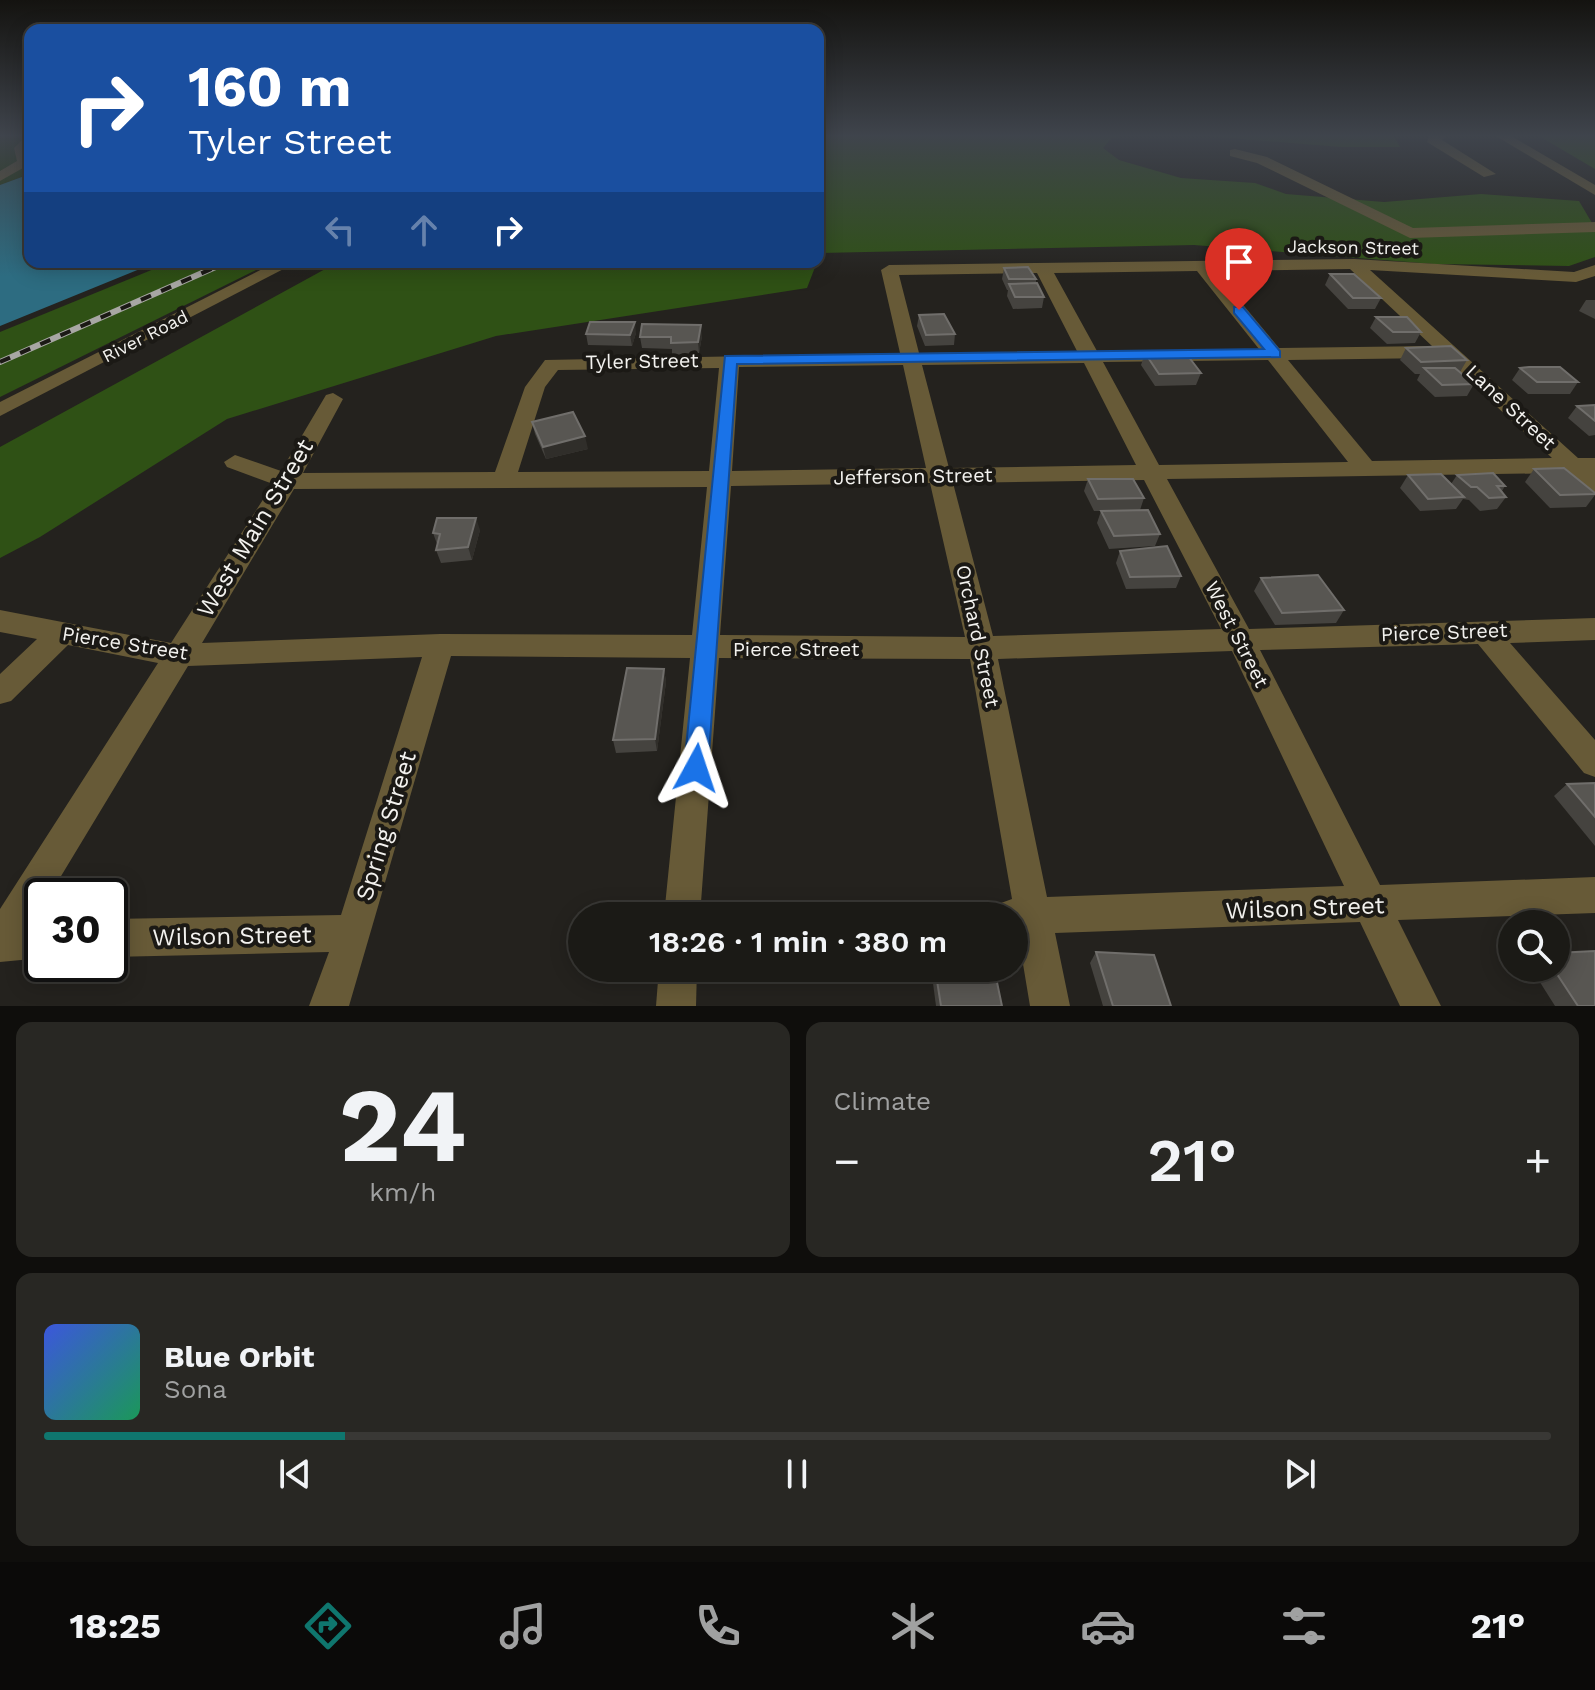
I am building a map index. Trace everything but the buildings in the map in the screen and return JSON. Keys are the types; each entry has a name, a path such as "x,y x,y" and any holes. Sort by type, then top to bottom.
{"street":[{"path":"1309,183 1410,233 1595,227"},
{"name":"Jackson Street","path":"889,270 1354,264 1576,277"},
{"name":"Lane Street","path":"1354,264 1584,465 1595,486"},
{"path":"1202,266 1368,471"},
{"name":"River Road","path":"0,410 277,268"},
{"name":"West Street","path":"1043,268 1086,355 1153,473 1241,640 1421,1006"},
{"name":"Orchard Street","path":"889,270 982,648 1021,902"},
{"path":"1576,277 1595,270"},
{"path":"1576,277 1595,290"},
{"name":"Tyler Street","path":"504,480 535,387 552,364 1452,352"},
{"path":"683,902 730,360"},
{"name":"West Main Street","path":"1,941 287,481 333,399"},
{"name":"Jefferson Street","path":"235,462 287,481 1368,471 1584,465"},
{"name":"Pierce Street","path":"0,621 177,655 440,645 707,649 982,648 1483,630 1595,629"},
{"path":"1483,630 1595,763"},
{"path":"0,692 61,634"},
{"name":"Spring Street","path":"329,1006 354,933 440,645"},
{"name":"Wilson Street","path":"1028,916 1372,906 1595,895"},
{"name":"Wilson Street","path":"128,938 354,933"},
{"name":"Orchard Street","path":"1028,933 1050,1006"},
{"path":"1,941 24,940"},
{"path":"676,1006 677,982"}],"green space":[{"path":"824,183 1254,183 1286,194 1384,202 1481,194 1579,201 1595,228 1595,257 1569,266 1434,264 1194,245 824,253"},
{"path":"156,268 260,268 0,397 0,332"},
{"path":"327,268 815,268 807,288 496,336 227,419 40,537 0,558 0,447"}],"water":[{"path":"24,183 24,268 142,268 0,326 0,185"}],"railway":[{"path":"0,362 213,268"}],"route":[{"path":"696,768 730,360 1275,354 1239,310"}]}
